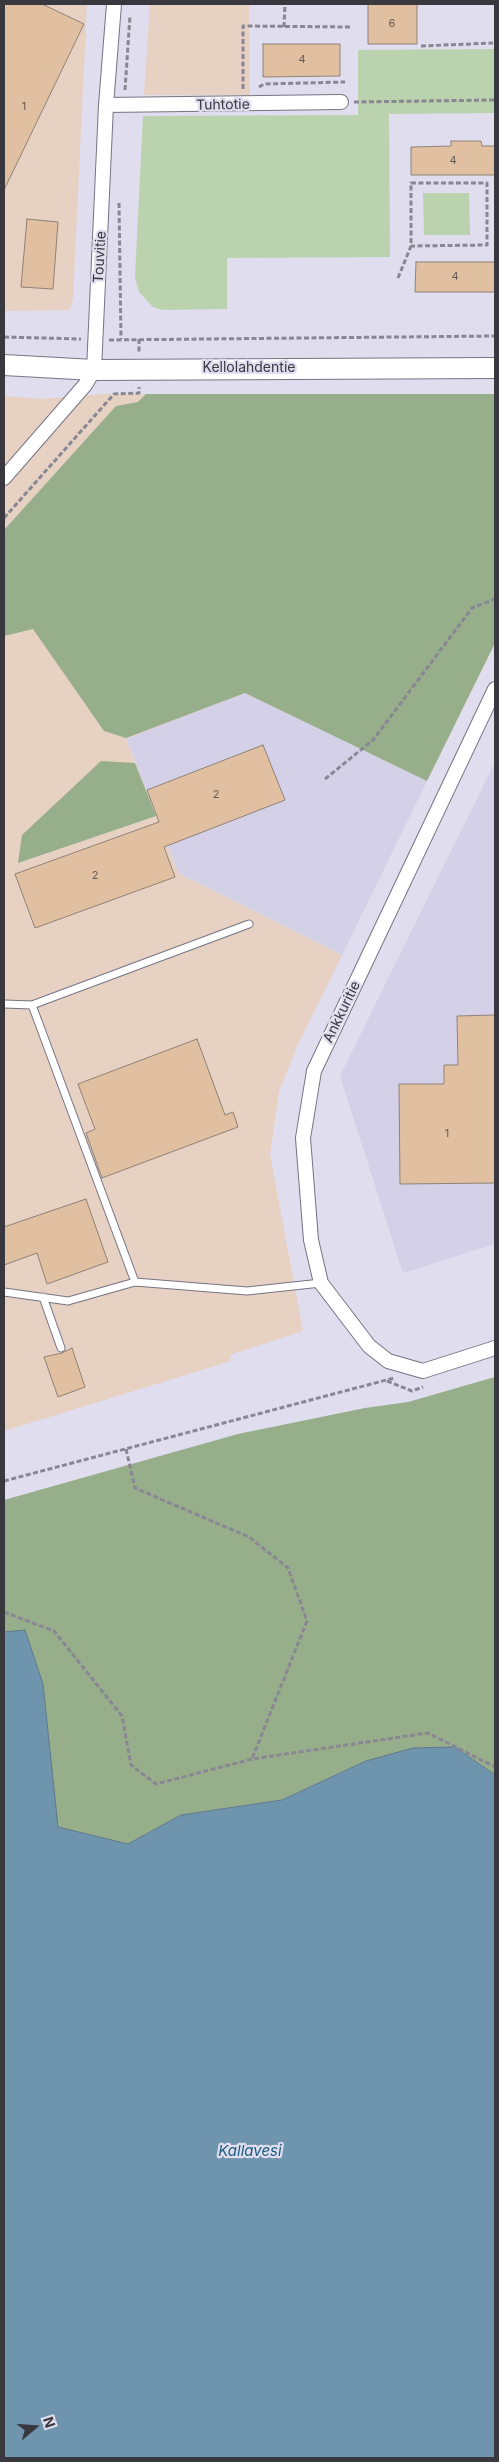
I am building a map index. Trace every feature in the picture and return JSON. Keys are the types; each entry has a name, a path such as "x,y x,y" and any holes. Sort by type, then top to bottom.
{"street":[{"name":"Touvitie","path":"4,478 86,385 94,370 106,105 114,4"},
{"name":"Tuhtotie","path":"106,105 341,102"},
{"name":"Kellolahdentie","path":"4,365 94,370 139,368 495,368"},
{"name":"Ankkuritie","path":"495,689 314,1071 303,1138 311,1240 321,1283 369,1346 388,1361 423,1370 495,1348"}],"lane":[{"path":"4,1004 32,1005 249,924"},
{"path":"32,1005 135,1282"},
{"path":"4,1292 68,1300 135,1282 247,1291 321,1283"},
{"path":"43,1297 61,1348"}],"path":[{"path":"284,27 285,4"},
{"path":"124,106 130,14"},
{"path":"242,102 243,26 351,27"},
{"path":"422,46 493,44"},
{"path":"242,102 264,84 345,82"},
{"path":"341,102 495,100"},
{"path":"398,278 411,246 411,183 487,183 487,245 411,246"},
{"path":"118,195 121,339"},
{"path":"4,337 96,340 495,336"},
{"path":"4,518 114,394 139,393 139,339"},
{"path":"325,779 374,740 472,608 495,598"},
{"path":"4,1481 396,1378"},
{"path":"126,1449 136,1488 249,1537 288,1568 308,1621 252,1759"},
{"path":"4,1612 54,1631 122,1716 131,1765 156,1784 252,1759 428,1733 495,1767"}],"shaded area":[{"path":"4,4 87,4 73,299 69,310 4,311"},
{"path":"150,4 249,4 250,95 144,95"},
{"path":"102,394 495,394 495,643 427,781 245,693 126,739 178,873 342,955 298,1044 279,1091 270,1155 303,1331 230,1355 231,1361 4,1431 4,396 41,399"},
{"path":"245,693 427,781 342,955 178,873 126,738"},
{"path":"495,762 495,1244 403,1273 340,1076"}],"green space":[{"path":"495,49 495,113 389,114 390,257 227,258 227,309 163,310 153,307 139,292 135,277 143,116 358,115 358,50"},
{"path":"423,193 469,193 470,235 424,235"},
{"path":"146,394 495,394 495,643 427,781 245,693 126,738 104,731 33,629 4,636 4,530 116,406 138,402"},
{"path":"101,761 135,763 156,816 18,863 22,835"},
{"path":"495,1377 495,1775 455,1747 366,1761 282,1800 181,1815 128,1844 57,1827 43,1684 25,1631 4,1632 4,1500 238,1434 365,1408 408,1402"}],"water":[{"name":"Kallavesi","path":"25,1630 43,1684 58,1827 128,1844 181,1815 282,1800 366,1761 413,1748 455,1747 495,1775 495,2458 4,2458 4,1632"}],"building":[{"path":"4,4 42,4 84,24 4,190"},
{"path":"368,4 417,4 417,44 368,44"},
{"path":"263,44 340,44 340,76 263,77"},
{"path":"451,141 481,141 482,146 495,146 495,175 411,175 411,147 451,146"},
{"path":"27,219 58,222 53,289 21,287"},
{"path":"416,262 495,262 495,292 415,292"},
{"path":"263,745 285,800 164,847 175,877 35,928 15,874 159,822 147,790"},
{"path":"495,1015 495,1183 400,1184 399,1084 444,1084 444,1065 458,1065 457,1016"},
{"path":"197,1039 225,1115 233,1112 238,1127 102,1178 86,1133 95,1129 78,1084"},
{"path":"86,1199 108,1262 47,1284 37,1253 4,1265 4,1227"},
{"path":"72,1348 85,1387 58,1397 44,1357 62,1353"}]}
